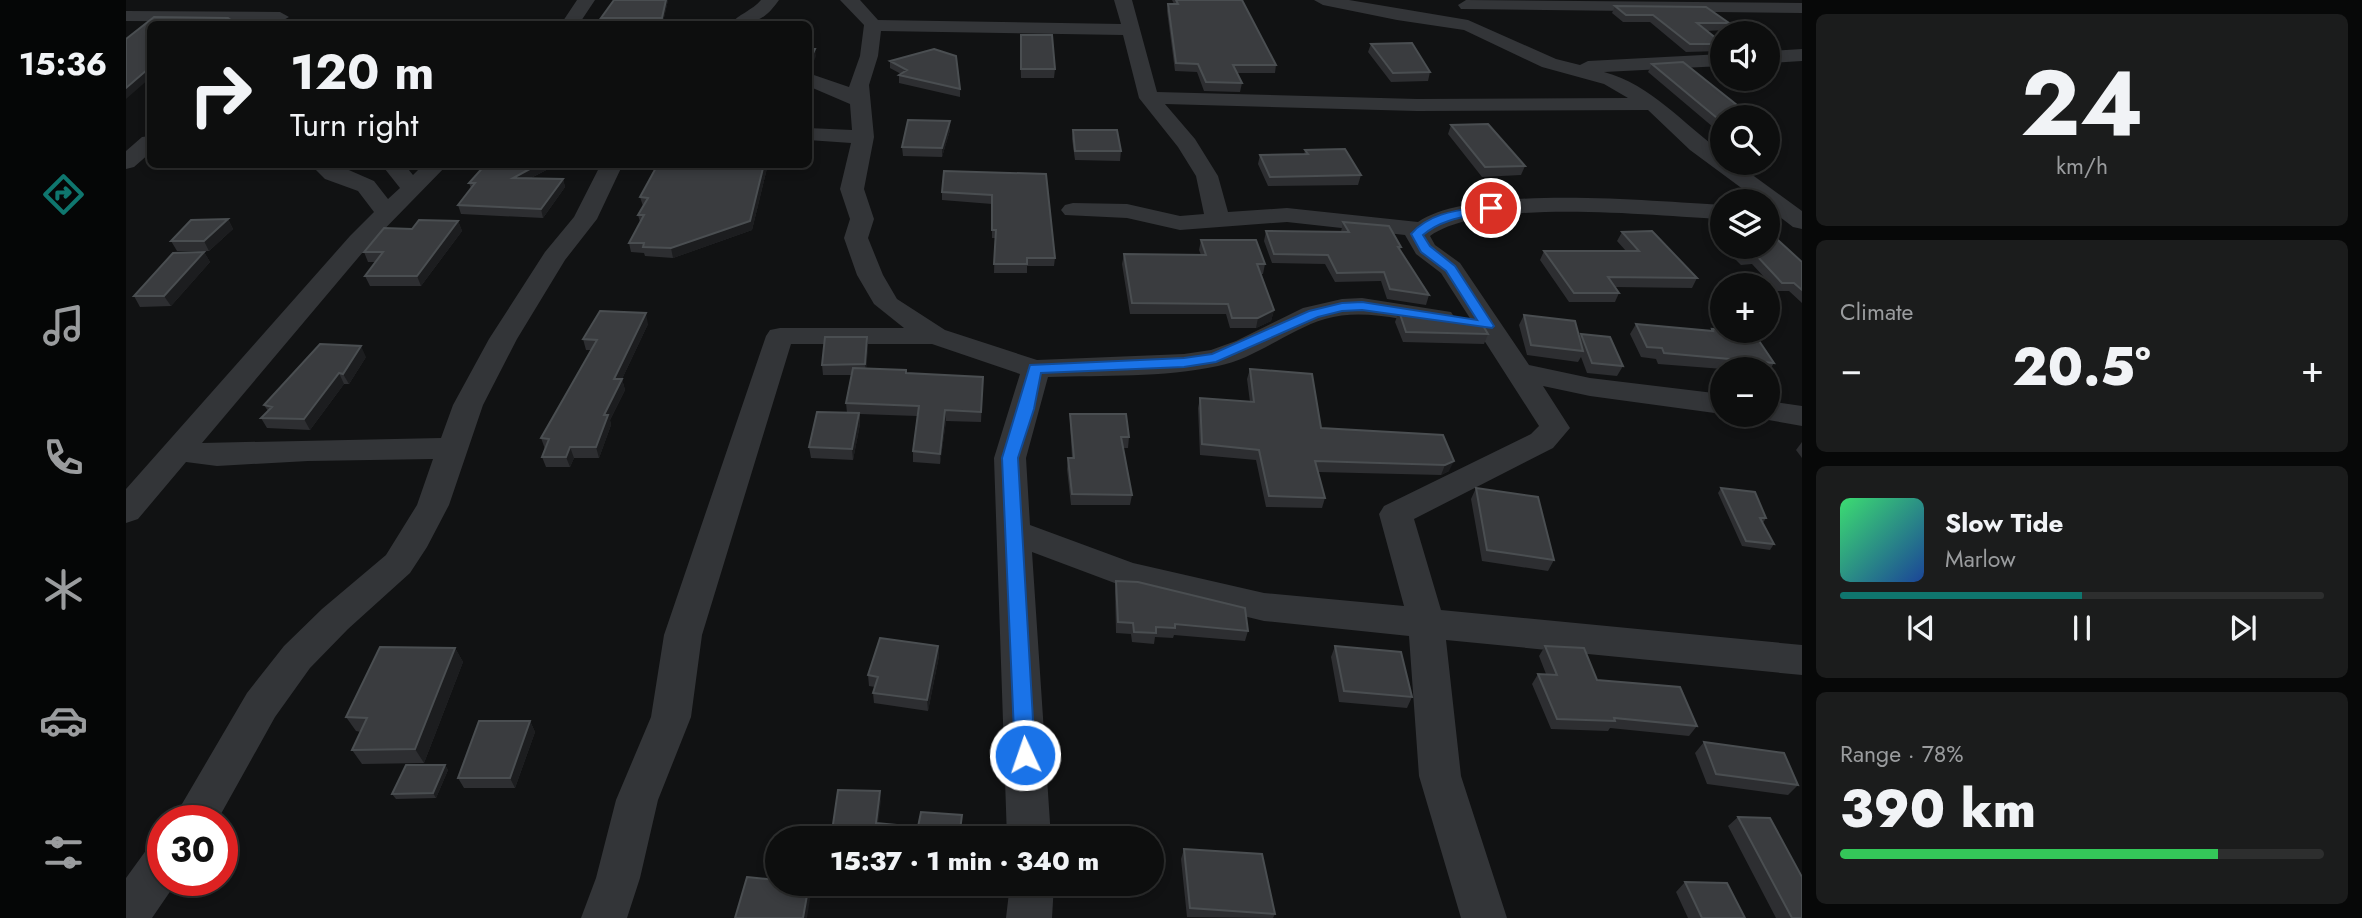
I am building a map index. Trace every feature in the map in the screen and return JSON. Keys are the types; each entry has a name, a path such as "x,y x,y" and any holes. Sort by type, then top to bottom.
{"street":[{"path":"247,0 282,14"},
{"path":"572,21 586,0"},
{"path":"746,21 759,14 770,0"},
{"path":"849,0 863,11 873,25 869,56 859,85 863,136 852,189 862,219 856,239 870,275 887,304 935,336 1035,369 1184,363 1216,358 1314,314 1342,307 1362,306 1487,326"},
{"path":"1123,0 1149,98 1186,144 1207,176 1218,222"},
{"path":"1303,0 1311,7 1335,13 1382,16 1405,25 1492,34"},
{"path":"1323,0 1396,15 1468,25 1562,68 1611,80 1653,104 1698,145 1787,216"},
{"path":"1468,25 1471,20 1466,2 1802,8"},
{"path":"126,16 282,14"},
{"path":"873,25 1130,30"},
{"path":"1780,56 1802,55"},
{"path":"1562,68 1710,61"},
{"path":"812,80 842,91 862,102"},
{"path":"1149,98 1417,105 1653,104"},
{"path":"812,134 863,136"},
{"path":"126,162 147,144"},
{"path":"326,168 333,174 366,186 387,213"},
{"path":"395,168 412,188"},
{"path":"126,511 359,241 433,168"},
{"path":"203,805 261,705 297,657 398,564 433,505 468,405 503,338 554,257 585,219 610,168"},
{"path":"1483,918 1440,776 1426,622 1396,514 1542,441 1555,428 1451,268 1419,242 1417,234 1446,216 1509,205 1710,212"},
{"path":"1073,210 1128,211 1168,222 1218,222 1244,216 1287,215 1420,230"},
{"path":"604,918 615,889 637,800 671,717 683,635 780,336 935,336"},
{"path":"1028,826 1010,458 1026,409 1035,369"},
{"path":"1519,372 1590,387 1710,402"},
{"path":"1780,413 1802,416"},
{"path":"177,451 217,455 308,450 452,448"},
{"path":"1014,532 1128,575 1264,607 1802,660"},
{"path":"126,917 147,887"},
{"path":"1029,918 1031,896"}],"building":[{"path":"614,0 666,0 662,18 601,18"},
{"path":"1176,0 1242,0 1276,65 1233,65 1242,83 1206,82 1198,64 1176,63 1168,4 1178,4"},
{"path":"1615,6 1706,7 1726,21 1697,23 1710,33 1710,44 1690,44 1653,15 1626,15"},
{"path":"154,17 228,18 232,21 149,21"},
{"path":"147,22 147,70 126,88 126,39"},
{"path":"1021,35 1052,35 1055,69 1021,69"},
{"path":"1412,43 1430,72 1393,73 1371,44"},
{"path":"934,49 956,56 960,89 899,75 907,70 890,61"},
{"path":"1683,62 1710,84 1710,91 1719,91 1737,105 1710,105 1710,112 1652,64"},
{"path":"908,120 950,121 942,148 902,147"},
{"path":"1488,124 1525,166 1485,167 1451,125"},
{"path":"1073,130 1117,130 1121,151 1075,151"},
{"path":"1345,149 1361,175 1270,177 1260,155 1308,154 1305,150"},
{"path":"482,168 532,168 513,178 563,179 541,209 458,205 475,183 469,183"},
{"path":"656,168 763,168 750,221 671,248 643,247 644,243 629,243 644,215 638,215 648,198 640,197"},
{"path":"944,171 1046,174 1055,258 1027,258 1027,264 994,264 996,230 992,230 992,195 942,192"},
{"path":"228,219 204,241 171,241 191,220"},
{"path":"419,220 458,221 417,276 365,276 383,252 364,252 384,228 412,229"},
{"path":"1343,222 1389,226 1401,247 1398,247 1429,295 1390,289 1384,272 1337,273 1328,255 1274,254 1266,231 1349,232"},
{"path":"1652,231 1697,278 1608,277 1619,293 1574,293 1544,251 1639,251 1622,232"},
{"path":"1201,240 1256,240 1265,264 1257,264 1274,310 1258,318 1232,318 1228,304 1132,303 1124,254 1206,255"},
{"path":"1780,242 1802,262 1802,290 1794,283 1782,283 1780,273 1773,273 1760,259 1780,259"},
{"path":"204,252 164,296 134,296 173,253"},
{"path":"600,311 646,313 614,379 622,379 604,415 608,415 596,447 570,447 566,457 542,457 549,439 541,438 597,340 583,339"},
{"path":"1399,311 1482,324 1488,334 1406,332"},
{"path":"1524,315 1575,321 1583,351 1531,345"},
{"path":"1636,324 1710,331 1710,343 1760,343 1770,357 1710,357 1664,353 1662,348 1647,347"},
{"path":"1581,334 1610,337 1623,366 1592,363"},
{"path":"825,337 867,337 865,364 822,365"},
{"path":"320,344 361,346 343,374 339,373 304,419 261,418 272,407 264,405"},
{"path":"853,368 983,377 981,412 945,410 940,454 913,451 919,406 846,403"},
{"path":"1250,369 1312,374 1321,428 1443,435 1454,461 1445,465 1315,461 1325,498 1269,496 1259,450 1202,444 1200,398 1254,402"},
{"path":"817,412 859,413 852,449 809,447"},
{"path":"1070,414 1126,414 1129,437 1121,437 1132,495 1072,494 1068,458 1074,458"},
{"path":"1476,488 1538,497 1554,560 1487,550"},
{"path":"1721,488 1755,492 1766,518 1760,518 1774,544 1746,541"},
{"path":"1116,581 1138,582 1245,608 1248,631 1175,624 1175,628 1156,627 1156,633 1134,632 1133,623 1118,622"},
{"path":"880,638 938,646 927,700 873,693 878,677 868,675"},
{"path":"1335,646 1401,652 1412,697 1344,691"},
{"path":"1545,646 1584,648 1597,680 1680,687 1697,726 1614,718 1615,721 1557,719 1538,674 1557,675"},
{"path":"380,647 455,648 415,749 352,750 367,718 346,717"},
{"path":"479,721 530,721 510,778 458,778"},
{"path":"1704,742 1784,753 1798,785 1716,774"},
{"path":"406,765 445,765 433,793 392,794"},
{"path":"838,790 880,791 876,823 908,826 833,826"},
{"path":"921,812 962,815 961,826 918,826"},
{"path":"1738,817 1770,818 1802,877 1802,918 1792,918"},
{"path":"1184,849 1262,854 1275,914 1190,908"},
{"path":"747,877 765,879 765,896 807,896 803,918 735,918"},
{"path":"1685,882 1727,883 1745,918 1702,918"}],"route":[{"path":"1025,755 1010,458 1026,409 1035,369 1184,363 1216,358 1314,314 1342,307 1362,306 1487,326 1451,268 1425,249 1417,234 1430,223 1446,216 1491,208"}]}
